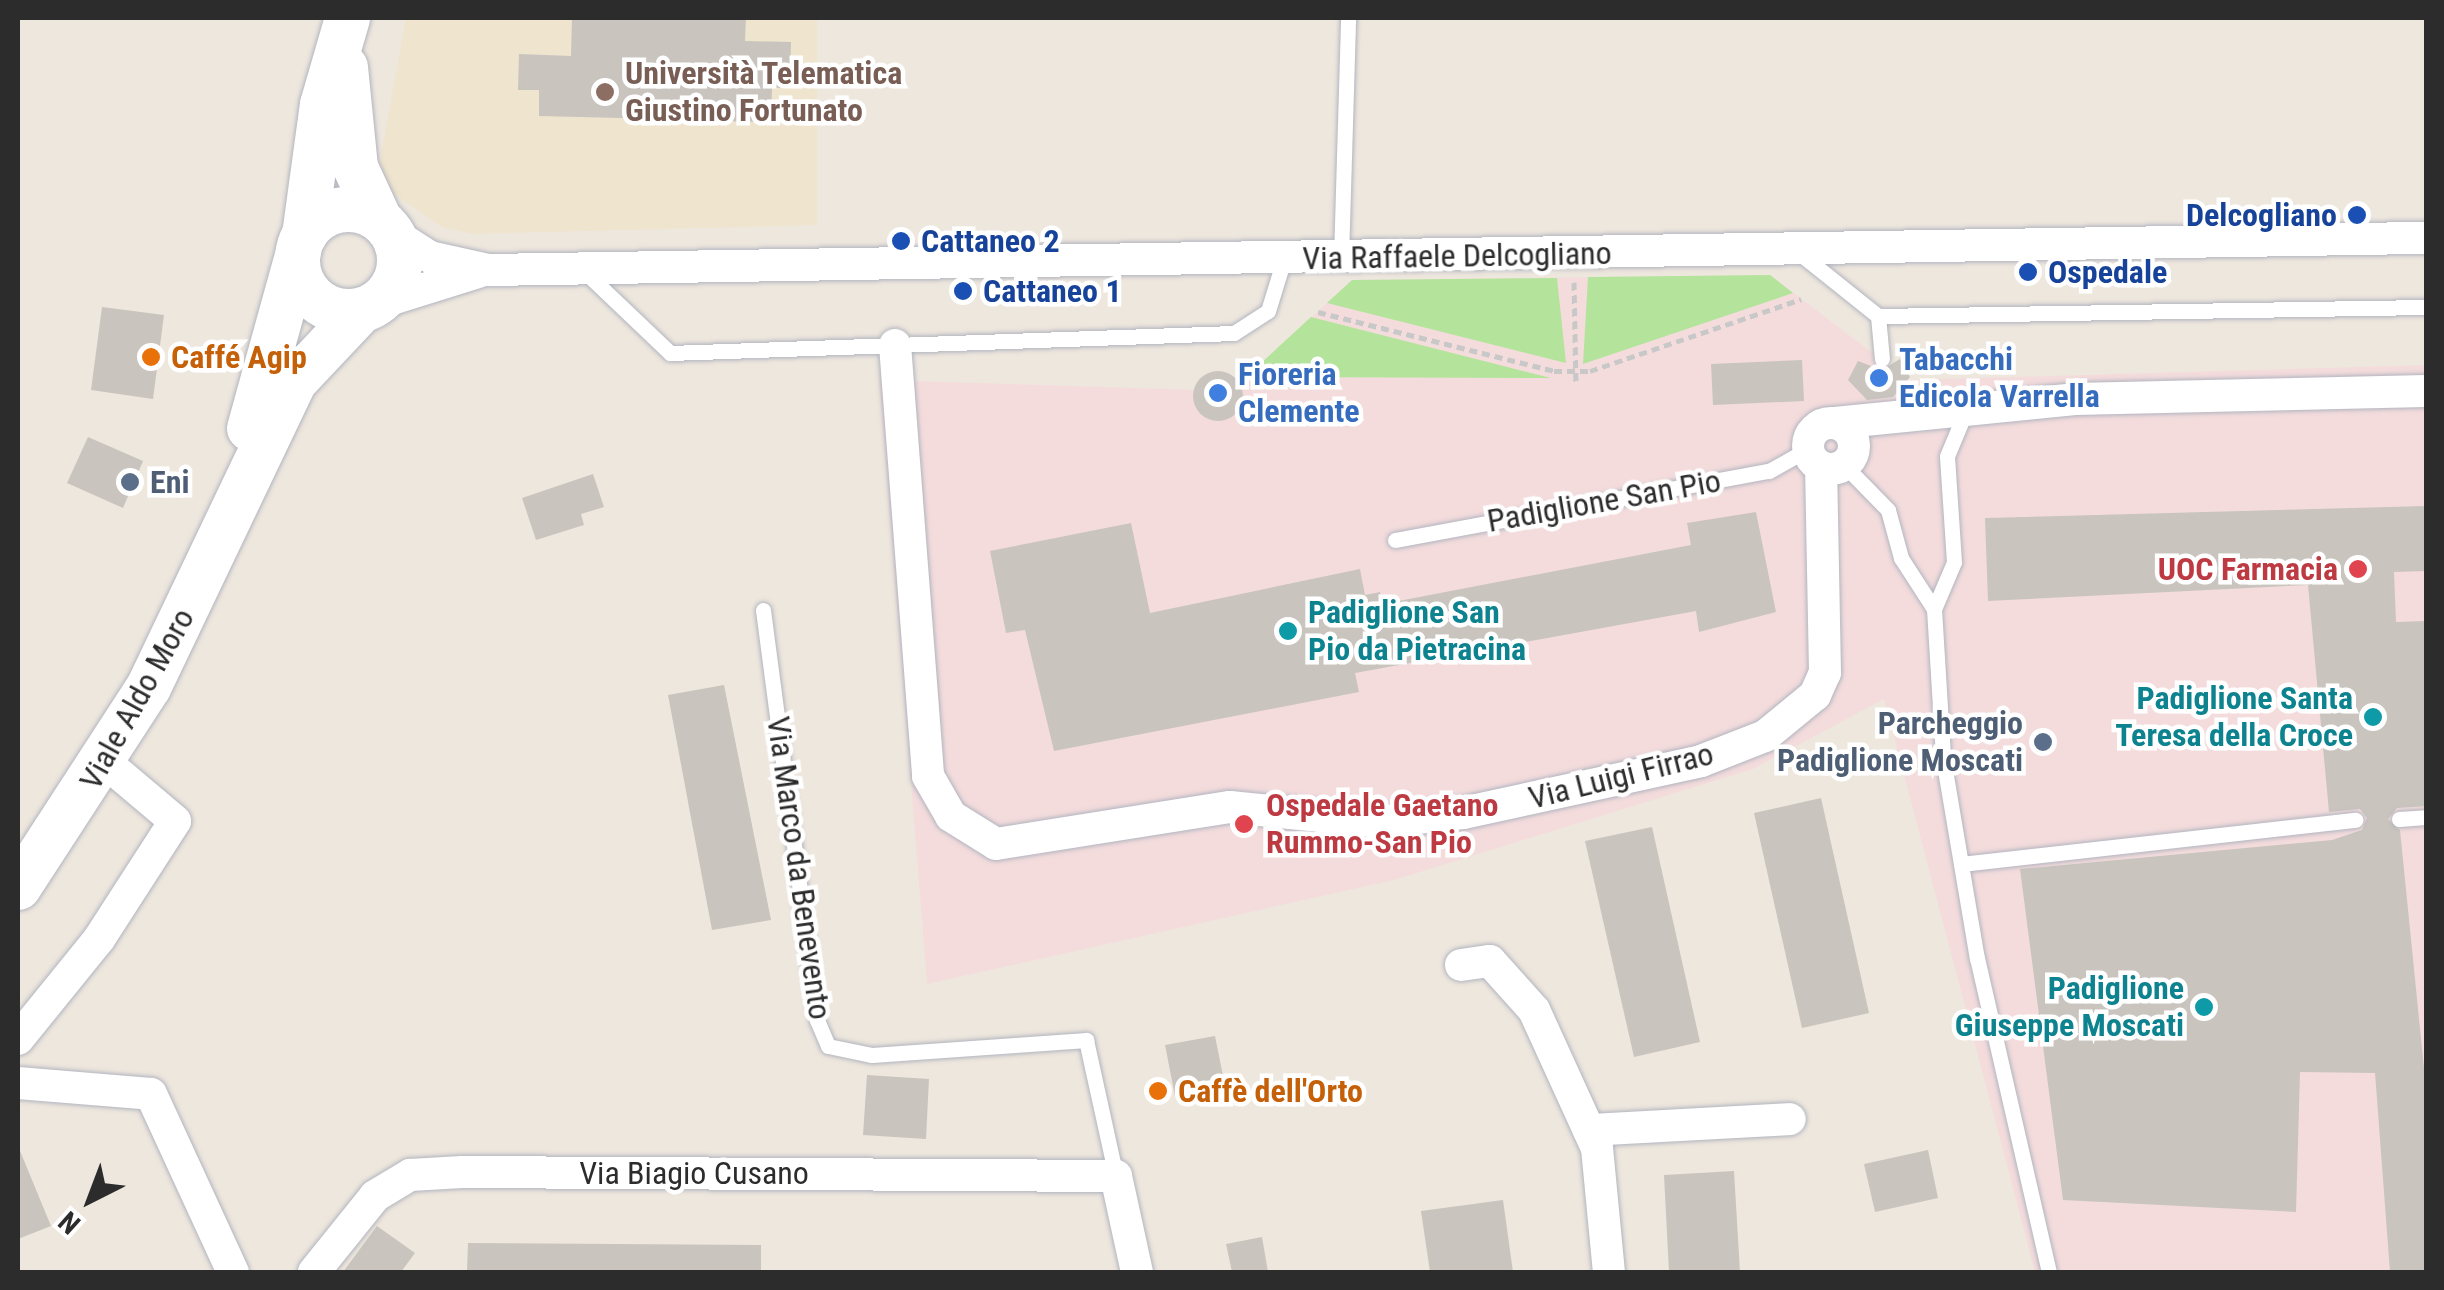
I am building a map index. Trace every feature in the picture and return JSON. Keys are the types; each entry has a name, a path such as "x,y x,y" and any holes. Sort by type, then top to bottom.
{"street":[{"name":"Viale Aldo Moro","path":"18,887 104,762 294,381 396,279 385,225 350,136 346,21"},
{"name":"Viale Aldo Moro","path":"238,499 242,450 301,243 322,104 346,21"},
{"path":"301,243 346,209 385,225"},
{"name":"Via Raffaele Delcogliano","path":"385,225 430,257 488,270 2426,238"},
{"name":"Viale Aldo Moro","path":"301,243 314,298 368,307"},
{"name":"Via Raffaele Delcogliano","path":"368,307 488,270"},
{"name":"Via Luigi Firrao","path":"895,345 928,776 951,816 996,844 1230,806 1380,822 1463,813 1700,761 1765,736 1814,695 1825,673 1824,460 1854,444 1835,422 1884,409 1965,413"},
{"path":"1965,413 2074,398 2426,391"},
{"path":"18,1039 99,940 175,821 104,762"},
{"path":"1461,965 1490,962 1518,983 1589,1130 1609,1272"},
{"path":"18,1083 150,1094 233,1272"},
{"path":"1589,1130 1790,1118"},
{"name":"Via Biagio Cusano","path":"314,1272 374,1196 410,1175 1116,1176"},
{"name":"Via Marco da Benevento","path":"1116,1176 1137,1272"}],"lane":[{"path":"1341,258 1348,18"},
{"path":"1795,250 1878,316 2426,307"},
{"path":"581,268 670,353 1234,333 1268,311 1284,259"},
{"path":"1878,316 1882,360"},
{"path":"1934,609 1954,562 1947,456 1965,413"},
{"path":"1824,460 1888,510 1900,558 1934,609 1961,864 2049,1272"},
{"name":"Padiglione San Pio","path":"1394,540 1824,460"},
{"name":"Via Marco da Benevento","path":"763,610 817,1020 828,1046 872,1054 1086,1040 1116,1176"},
{"path":"2399,819 2426,817"},
{"path":"1961,864 2356,820"}],"path":[{"path":"1574,274 1576,382"},
{"path":"1318,312 1576,372 1801,298"}],"shaded area":[{"name":"Università Telematica Giustino Fortunato","path":"406,18 817,18 817,225 472,234 442,227 391,192 379,167"},
{"name":"Ospedale Gaetano Rummo-San Pio","path":"1770,275 1908,380 2426,365 2426,1272 2035,1272 1884,699 1753,769 1394,880 927,984 879,380 1231,391 1352,280"}],"green space":[{"path":"1770,275 1793,293 1583,364 1588,277"},
{"path":"1557,278 1566,363 1327,303 1352,280"},
{"path":"1311,317 1551,378 1246,377"}],"building":[{"path":"572,18 746,18 745,41 791,42 790,88 772,88 771,122 715,121 715,104 660,103 660,119 539,116 539,90 518,90 519,54 571,56"},
{"path":"102,307 164,315 153,399 91,390"},
{"name":"Tabacchi Edicola Varrella","path":"1900,359 1910,377 1893,397 1867,400 1848,380 1858,361 1882,370"},
{"path":"1802,360 1804,401 1713,405 1711,364"},
{"name":"Fioreria Clemente","path":"1218,371 1235,379 1243,396 1235,413 1218,421 1201,413 1193,396 1201,379"},
{"path":"88,437 143,461 123,508 67,483"},
{"path":"593,474 604,507 581,514 584,525 536,540 522,498"},
{"path":"2426,506 2426,571 2394,572 2396,622 2426,621 2426,806 2397,808 2388,819 2400,830 2426,1088 2426,1272 2390,1272 2375,1073 2300,1072 2296,1212 2063,1200 2020,869 2332,840 2362,830 2367,818 2360,809 2329,812 2308,585 1988,601 1985,518"},
{"name":"Padiglione San Pio da Pietracina","path":"1756,512 1776,612 1699,632 1696,611 1355,673 1359,692 1054,751 1025,630 1006,633 990,551 1131,523 1150,613 1360,569 1365,595 1380,592 1383,604 1691,545 1687,523"},
{"path":"724,685 771,920 712,930 668,695"},
{"path":"1821,798 1869,1013 1802,1028 1754,813"},
{"path":"1652,827 1700,1042 1634,1057 1585,841"},
{"path":"1215,1036 1225,1086 1175,1096 1165,1045"},
{"path":"867,1075 929,1079 926,1139 863,1135"},
{"path":"18,1146 51,1226 18,1239"},
{"path":"1928,1150 1938,1198 1875,1212 1864,1164"},
{"path":"1734,1171 1740,1272 1669,1272 1664,1175"},
{"path":"1503,1200 1513,1272 1430,1272 1421,1211"},
{"path":"377,1226 415,1253 401,1272 343,1272"},
{"path":"1262,1237 1268,1272 1232,1272 1226,1244"},
{"path":"468,1243 761,1245 761,1272 467,1272"}],"place":[{"name":"Università Telematica Giustino Fortunato","path":"605,92"},
{"name":"Delcogliano","path":"2357,215"},
{"name":"Cattaneo 2","path":"901,241"},
{"name":"Ospedale","path":"2028,272"},
{"name":"Cattaneo 1","path":"963,291"},
{"name":"Caffé Agip","path":"151,357"},
{"name":"Tabacchi Edicola Varrella","path":"1879,378"},
{"name":"Fioreria Clemente","path":"1218,393"},
{"name":"Eni","path":"130,482"},
{"name":"UOC Farmacia","path":"2358,569"},
{"name":"Padiglione San Pio da Pietracina","path":"1288,631"},
{"name":"Padiglione Santa Teresa della Croce","path":"2373,717"},
{"name":"Parcheggio Padiglione Moscati","path":"2043,742"},
{"name":"Ospedale Gaetano Rummo-San Pio","path":"1244,824"},
{"name":"Padiglione Giuseppe Moscati","path":"2204,1007"},
{"name":"Caffè dell'Orto","path":"1158,1091"}]}
